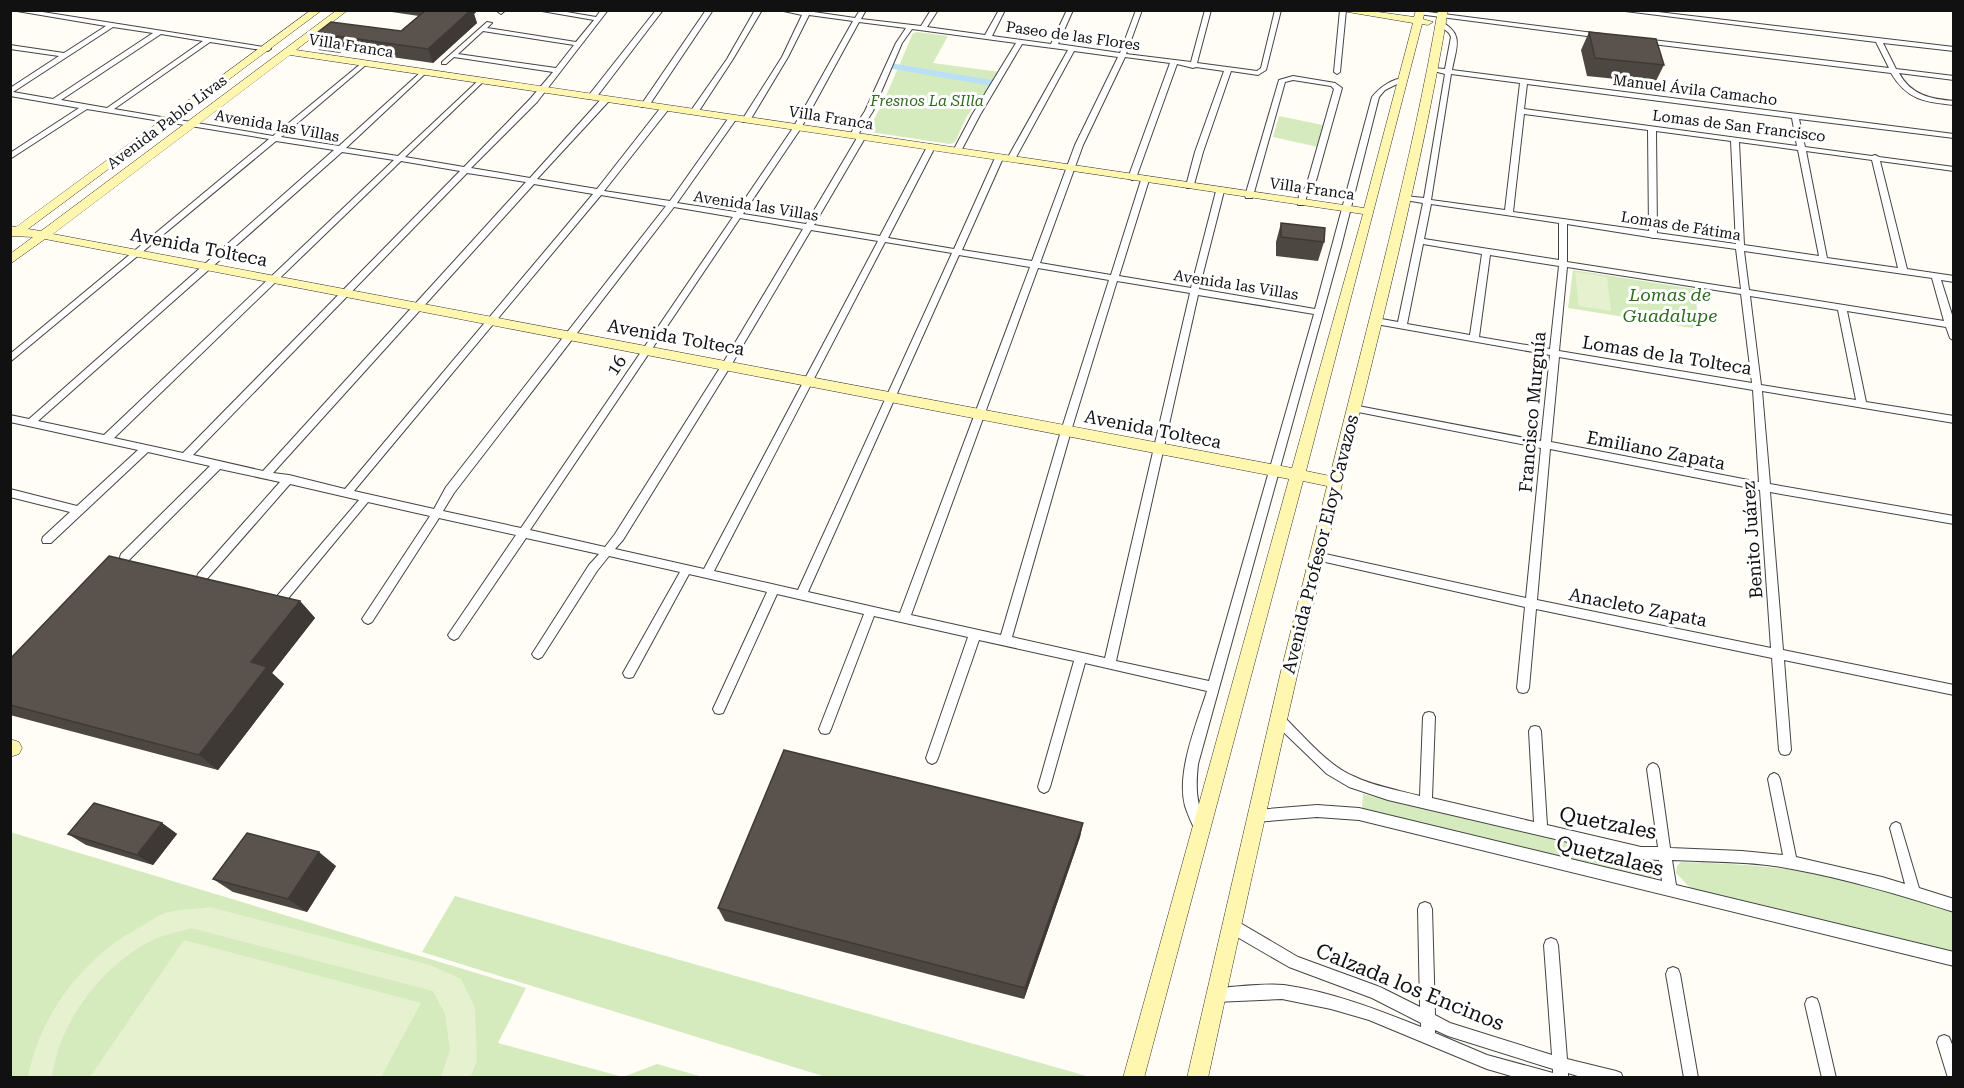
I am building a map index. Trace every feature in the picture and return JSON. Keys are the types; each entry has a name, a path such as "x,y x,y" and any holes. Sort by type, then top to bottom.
{"main road":[{"name":"Avenida Pablo Livas","path":"13,232 168,122 318,10"},
{"name":"Avenida Pablo Livas","path":"10,260 344,10"},
{"path":"1342,11 1442,17"},
{"name":"Avenida Profesor Eloy Cavazos","path":"1134,1077 1369,212 1420,15"},
{"name":"Avenida Profesor Eloy Cavazos","path":"1197,1077 1316,556 1405,198 1442,17"},
{"name":"Villa Franca","path":"289,52 1369,212"},
{"name":"Avenida Tolteca","path":"13,232 43,235 1335,482"}],"street":[{"path":"14,10 268,49"},
{"path":"539,10 598,19"},
{"path":"184,458 543,90 556,70 605,10"},
{"path":"592,97 660,10"},
{"path":"645,105 710,10"},
{"path":"694,112 730,59 759,10"},
{"name":"Paseo de las Flores","path":"782,10 1254,73 1264,69 1278,10"},
{"name":"16","path":"454,635 797,128 819,93 863,10"},
{"path":"923,29 935,10"},
{"path":"987,38 1002,10"},
{"path":"1053,47 1070,10"},
{"path":"903,618 1084,134 1122,56 1139,10"},
{"path":"1193,66 1208,10"},
{"path":"1620,10 1953,49"},
{"path":"1337,72 1342,11"},
{"path":"746,120 784,57 806,14"},
{"path":"1442,17 1610,37"},
{"path":"1402,326 1427,202 1449,72 1453,34 1442,17"},
{"path":"444,63 489,23"},
{"path":"10,92 112,25"},
{"path":"538,654 607,551 619,537 727,365 809,228 857,137 899,43 909,27"},
{"path":"481,29 578,44"},
{"path":"55,101 160,32"},
{"path":"107,111 208,40"},
{"path":"1634,40 1953,78"},
{"path":"1879,41 1907,91 1918,98 1953,103"},
{"path":"957,151 1019,43"},
{"path":"10,47 66,55"},
{"path":"1011,159 1029,122 1056,81 1071,50"},
{"path":"453,55 556,70"},
{"path":"10,359 365,63"},
{"path":"1132,178 1147,132 1165,93 1174,63"},
{"path":"1190,186 1199,152 1228,70"},
{"name":"Manuel Ávila Camacho","path":"1433,70 1953,136"},
{"path":"31,422 424,72"},
{"path":"1249,196 1280,83 1284,79 1293,78 1333,84 1338,88 1310,188 1303,194 1301,203"},
{"path":"1201,830 1191,804 1190,780 1212,687 1319,312 1376,96 1383,89 1403,79"},
{"path":"105,440 482,80"},
{"path":"1509,214 1524,81"},
{"name":"Avenida las Villas","path":"10,92 168,122 1319,312"},
{"path":"265,475 606,99"},
{"path":"10,157 85,107"},
{"path":"347,494 599,192 665,108"},
{"name":"Lomas de San Francisco","path":"1521,111 1952,169"},
{"path":"1795,116 1824,261"},
{"path":"368,619 450,490 671,205 733,118"},
{"path":"1652,128 1653,236"},
{"name":"Benito Juárez","path":"1735,139 1740,249 1747,293 1766,487 1776,653 1785,750"},
{"path":"707,574 931,147"},
{"path":"802,594 999,158"},
{"path":"1875,158 1904,272"},
{"path":"1952,169 1953,178"},
{"path":"1005,641 1065,431 1145,180"},
{"path":"1109,665 1194,293 1220,191"},
{"name":"Lomas de Fátima","path":"1405,198 1953,279"},
{"name":"Francisco Murguía","path":"1523,688 1563,264 1563,222"},
{"path":"1418,241 1952,325"},
{"path":"1474,339 1486,251"},
{"path":"1936,277 1952,325 1953,338"},
{"path":"1842,308 1862,405"},
{"name":"Lomas de la Tolteca","path":"1376,321 1953,420"},
{"name":"Emiliano Zapata","path":"1353,408 1546,446 1953,520"},
{"path":"10,418 1212,687"},
{"path":"47,540 145,449"},
{"path":"125,557 217,465"},
{"path":"202,577 289,480"},
{"path":"10,493 77,510"},
{"path":"282,598 366,498"},
{"name":"Anacleto Zapata","path":"1316,556 1532,604 1953,690"},
{"path":"629,673 687,569"},
{"path":"719,709 774,589"},
{"path":"825,729 871,610"},
{"path":"932,758 975,634"},
{"path":"1044,787 1081,658"},
{"path":"1426,802 1429,717"},
{"name":"Quetzales","path":"1278,719 1331,770 1349,781 1388,794 1641,853 1791,862 1848,874 1953,906"},
{"path":"1535,731 1541,829"},
{"path":"1653,768 1667,853 1670,891"},
{"path":"1774,780 1791,862"},
{"name":"Quetzalaes","path":"1255,816 1317,811 1359,814 1953,959"},
{"path":"1896,828 1914,893"},
{"path":"1425,909 1428,1038"},
{"name":"Calzada los Encinos","path":"1230,925 1294,962 1375,992 1429,1020 1560,1071 1616,1077"},
{"path":"1551,945 1560,1071"},
{"path":"1673,974 1691,1077"},
{"path":"1215,995 1267,991 1295,994 1369,1013 1487,1062 1548,1077"},
{"path":"1812,1004 1829,1077"},
{"path":"1944,1042 1953,1074"}],"green space":[{"name":"Fresnos La SIlla","path":"913,33 948,36 933,63 1000,72 967,116 955,142 950,144 868,130 883,103"},
{"path":"1279,116 1323,125 1318,147 1273,137"},
{"name":"Lomas de Guadalupe","path":"1573,270 1695,289 1699,329 1568,308"},
{"path":"1575,272 1607,277 1611,311 1579,306"},
{"path":"1363,794 1644,860 1652,864 1656,872 1654,876 1648,878 1362,808"},
{"path":"10,832 526,988 498,1043 623,1077 11,1077"},
{"path":"1681,862 1781,868 1815,873 1875,887 1953,913 1953,952 1690,888 1676,873 1677,866"},
{"path":"455,896 1090,1077 826,1077 422,952"},
{"path":"210,907 430,965 461,979 475,1008 477,1061 470,1077 441,1077 450,1050 445,1014 433,991 191,928 155,939 118,963 102,978 74,1015 56,1056 52,1077 28,1077 34,1054 54,1010 83,971 101,954 120,939 162,914"},
{"path":"184,940 421,1003 381,1077 90,1077"},
{"path":"657,1064 703,1077 623,1077"}],"building":[{"path":"426,10 471,10 428,49 337,36 333,39 313,36 331,22 401,31"},
{"path":"1589,32 1656,39 1664,65 1595,58"},
{"path":"1281,223 1325,228 1324,242 1281,237"},
{"path":"109,556 300,601 251,662 267,667 199,755 10,705 10,659"},
{"path":"784,750 1083,823 1025,988 718,908"},
{"path":"94,803 162,823 137,855 68,834"},
{"path":"247,833 319,852 288,899 213,879"}],"waterway":[{"path":"890,66 992,83"}]}
